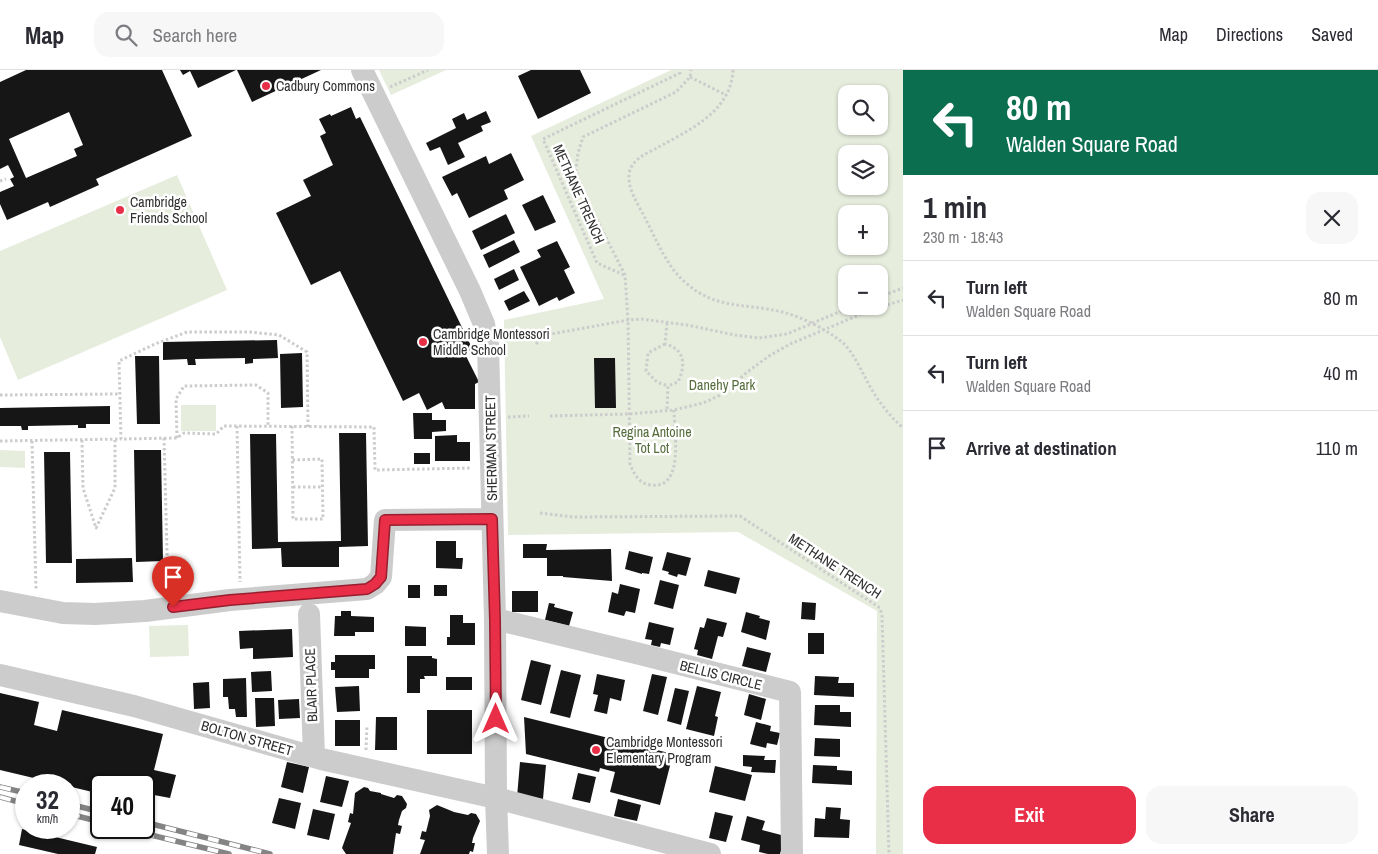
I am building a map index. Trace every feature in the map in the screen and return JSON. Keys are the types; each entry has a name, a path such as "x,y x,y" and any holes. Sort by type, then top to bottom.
{"street":[{"name":"SHERMAN STREET","path":"362,70 439,225 484,324 488,345 495,620 498,854"},
{"path":"0,601 63,613 95,614 145,611 230,600 367,589 381,577 385,520 492,519"},
{"name":"BLAIR PLACE","path":"309,614 314,757"},
{"name":"BELLIS CIRCLE","path":"495,620 790,692 792,854"},
{"name":"BOLTON STREET","path":"0,675 134,706 314,757 496,798"},
{"path":"496,798 710,854"}],"path":[{"path":"390,88 428,70"},
{"name":"METHANE TRENCH","path":"625,275 597,264 543,139 680,73 679,70"},
{"path":"674,410 675,462 673,472 670,478 662,484 655,486 643,483 633,474 630,464 628,320 625,275 581,188 576,170 583,137 676,92 690,77 691,70"},
{"path":"733,70 726,95 713,114 686,132 637,159 630,171 629,184 663,254 686,283 704,295 725,304 781,312 812,324 844,344 873,392 890,416 903,428"},
{"path":"690,77 726,95"},
{"path":"0,182 6,179"},
{"path":"888,294 903,288"},
{"path":"550,416 629,414 674,410 703,403 723,394 746,373 769,356 790,344 871,310 903,300"},
{"path":"536,344 546,335 628,320 655,320 758,338 787,334 838,313"},
{"path":"664,344 667,323"},
{"path":"121,439 119,361 188,332 250,332 280,335 307,352 308,426"},
{"path":"664,344 672,346 681,354 682,361 682,373 678,382 668,386 657,382 646,371 648,353 664,344"},
{"path":"177,438 176,399 184,386 256,385 268,393 268,426"},
{"path":"667,410 668,386"},
{"path":"0,395 120,394"},
{"path":"503,418 529,416"},
{"path":"0,441 177,438 184,434 216,434 224,426 374,426 375,470 478,468"},
{"path":"237,426 240,585"},
{"path":"292,426 292,460 293,519 323,519 322,459 292,460"},
{"path":"164,438 168,597"},
{"path":"82,440 83,488 96,528 115,488 115,440"},
{"path":"32,441 36,592"},
{"path":"293,487 322,487"},
{"name":"METHANE TRENCH","path":"540,514 573,517 740,516 880,608 882,616 889,854"},
{"path":"366,725 366,752"}],"green space":[{"path":"379,70 446,70 391,95"},
{"name":"Danehy Park","path":"671,70 903,70 903,854 876,854 877,611 738,532 508,535 504,320 604,299 531,136"},
{"path":"177,175 227,290 18,380 0,337 0,251"},
{"path":"181,405 216,405 216,431 181,431"},
{"path":"0,450 25,451 25,468 0,467"},
{"path":"188,625 189,656 150,657 149,626"}],"building":[{"path":"26,70 162,70 192,136 96,179 99,185 50,207 48,202 7,220 0,204 0,192 14,186 10,179 14,177 8,165 0,169 0,82","holes":["69,112 83,145 74,149 77,156 26,178 9,139"]},
{"name":"Cadbury Commons","path":"180,70 236,70 198,88 190,71 183,75"},
{"name":"Cadbury Commons","path":"237,70 321,70 252,102"},
{"path":"531,70 580,70 591,93 538,119 518,76"},
{"path":"351,107 356,119 360,117 473,350 465,354 479,382 475,384 475,409 445,409 442,402 427,410 419,393 403,401 340,271 311,285 276,213 311,196 303,180 333,165 320,136 326,133 319,119"},
{"path":"486,111 491,122 481,126 483,131 458,143 465,157 448,165 440,147 430,151 426,143 456,128 452,119 464,113 467,120"},
{"path":"511,153 524,180 504,190 508,199 469,218 457,193 452,196 442,177 486,156 489,164"},
{"path":"543,195 556,222 535,231 522,205"},
{"path":"506,214 515,233 481,250 472,231"},
{"path":"514,240 520,252 489,268 483,255"},
{"path":"557,241 570,267 564,270 575,293 559,301 557,297 539,306 520,267 541,257 537,250"},
{"path":"514,269 519,280 499,290 494,279"},
{"path":"524,291 530,301 509,311 504,301"},
{"path":"277,340 278,358 253,359 253,363 245,364 245,358 195,359 196,365 188,365 187,359 163,360 163,342"},
{"path":"302,353 303,407 281,408 280,354"},
{"path":"135,356 159,356 160,424 137,424"},
{"path":"594,358 615,358 616,408 595,408"},
{"path":"110,406 110,424 86,424 86,428 78,428 78,425 28,426 28,430 22,430 21,426 0,426 0,408"},
{"path":"413,413 432,413 432,420 446,420 446,431 432,432 432,439 414,439"},
{"path":"339,433 366,433 368,546 339,547 339,567 282,567 281,548 252,549 250,434 276,434 278,542 341,541"},
{"path":"457,435 457,442 470,442 470,461 435,461 435,436"},
{"path":"134,450 161,450 163,561 136,562"},
{"path":"44,452 70,452 72,563 46,563"},
{"path":"414,453 430,453 430,464 414,464"},
{"path":"436,541 456,541 456,558 463,558 462,569 436,568"},
{"path":"523,544 547,544 546,550 611,549 612,581 547,576 547,558 523,558"},
{"path":"629,551 653,557 649,574 625,569"},
{"path":"667,552 691,558 686,576 678,574 677,577 662,570"},
{"path":"132,558 133,582 76,583 76,559"},
{"path":"708,570 740,578 736,594 704,586"},
{"path":"660,580 679,585 673,609 654,604"},
{"path":"620,584 640,589 635,613 626,611 624,616 608,612 612,592 618,594"},
{"path":"408,585 420,585 420,598 408,598"},
{"path":"434,585 447,585 447,596 434,596"},
{"path":"512,591 538,591 538,612 512,612"},
{"path":"802,602 816,603 815,620 801,619"},
{"path":"549,603 555,604 554,607 573,612 569,626 545,620"},
{"path":"341,611 351,611 351,616 374,617 374,632 355,632 355,636 334,636 335,616 341,616"},
{"path":"746,612 770,621 766,640 741,632"},
{"path":"450,615 463,615 463,623 475,623 475,645 447,645 447,637 450,637"},
{"path":"707,618 727,623 723,637 718,636 712,659 697,655 698,650 694,649 700,627 704,628"},
{"path":"649,622 674,628 670,645 661,643 660,647 651,645 652,640 645,639"},
{"path":"405,626 426,627 426,646 405,646"},
{"path":"292,629 293,657 253,659 253,648 240,649 239,631"},
{"path":"808,633 824,633 824,654 808,654"},
{"path":"747,647 771,653 766,672 742,666"},
{"path":"335,655 375,655 375,669 369,669 369,678 335,678 335,670 331,670 331,662 335,662"},
{"path":"407,656 432,656 432,658 437,659 437,676 424,676 425,679 420,679 420,693 407,693"},
{"path":"531,660 551,665 541,705 521,700"},
{"path":"561,670 581,675 570,718 550,713"},
{"path":"271,671 272,691 252,692 251,672"},
{"path":"597,674 625,680 621,701 610,698 607,714 594,711 598,695 593,694"},
{"path":"652,674 667,677 658,715 643,711"},
{"path":"815,676 839,677 838,683 854,683 854,697 814,695"},
{"path":"446,677 472,677 472,690 446,690"},
{"path":"246,678 247,717 236,717 235,709 229,709 228,697 223,697 223,679"},
{"path":"209,682 210,708 194,709 193,683"},
{"path":"359,686 360,711 337,712 335,687"},
{"path":"697,686 721,692 715,716 718,717 714,736 686,729"},
{"path":"675,688 689,691 681,725 667,721"},
{"path":"0,693 39,702 34,725 57,731 62,710 163,734 154,770 176,775 170,798 155,795 155,774 90,774 90,791 80,789 80,774 17,774 0,770"},
{"path":"749,694 766,699 761,720 744,715"},
{"path":"255,698 274,698 275,726 256,727"},
{"path":"299,699 300,718 279,719 278,700"},
{"path":"815,705 840,705 840,712 851,712 851,727 814,725"},
{"path":"427,710 472,710 472,754 427,754"},
{"path":"376,717 397,717 397,750 375,750"},
{"path":"524,717 673,754 660,805 610,792 615,772 600,768 599,772 526,754"},
{"path":"335,720 360,720 360,746 335,746"},
{"path":"756,722 771,726 770,731 780,733 777,745 767,743 766,748 750,744"},
{"path":"815,738 840,739 840,757 814,756"},
{"path":"743,755 765,756 764,760 776,760 775,773 751,772 752,767 743,766"},
{"path":"287,762 309,767 303,793 281,787"},
{"path":"520,762 546,765 543,799 517,797"},
{"path":"813,765 837,766 837,770 852,771 852,785 812,783"},
{"path":"715,766 752,775 745,801 709,792"},
{"path":"578,773 596,777 590,803 572,799"},
{"path":"326,776 349,781 342,807 320,802"},
{"path":"364,787 370,791 394,798 397,795 402,796 407,804 399,820 398,825 402,826 400,834 396,833 393,854 346,854 342,848 351,823 348,822 350,813 353,814 355,793"},
{"path":"279,798 301,803 295,829 272,823"},
{"path":"618,799 641,805 637,821 614,816"},
{"path":"437,805 454,812 468,815 471,813 476,814 480,821 473,838 472,843 475,843 473,852 470,851 469,854 420,854 425,840 420,839 422,831 426,832 430,816 429,810"},
{"path":"826,807 841,808 840,819 850,820 849,838 814,837 815,818 825,819"},
{"path":"313,809 335,814 329,840 307,835"},
{"path":"715,812 733,816 726,842 709,838"},
{"path":"747,816 765,821 762,830 785,836 780,854 759,852 760,845 741,840"},
{"path":"20,839 64,839 97,847 95,854 58,854 19,845"}],"railway":[{"path":"0,787 15,790"},
{"path":"0,797 15,801"},
{"path":"80,807 90,809"},
{"path":"80,817 90,819"},
{"path":"155,825 270,854"},
{"path":"155,836 229,854"}],"place":[{"name":"Cadbury Commons","path":"266,86"},
{"name":"Cambridge Friends School","path":"120,210"},
{"name":"Cambridge Montessori Middle School","path":"423,342"},
{"name":"Cambridge Montessori Elementary Program","path":"596,750"}],"route":[{"path":"173,607 230,600 367,589 381,577 385,520 492,519 496,719"}],"park label":[{"name":"Regina Antoine Tot Lot","path":"652,440"}]}
